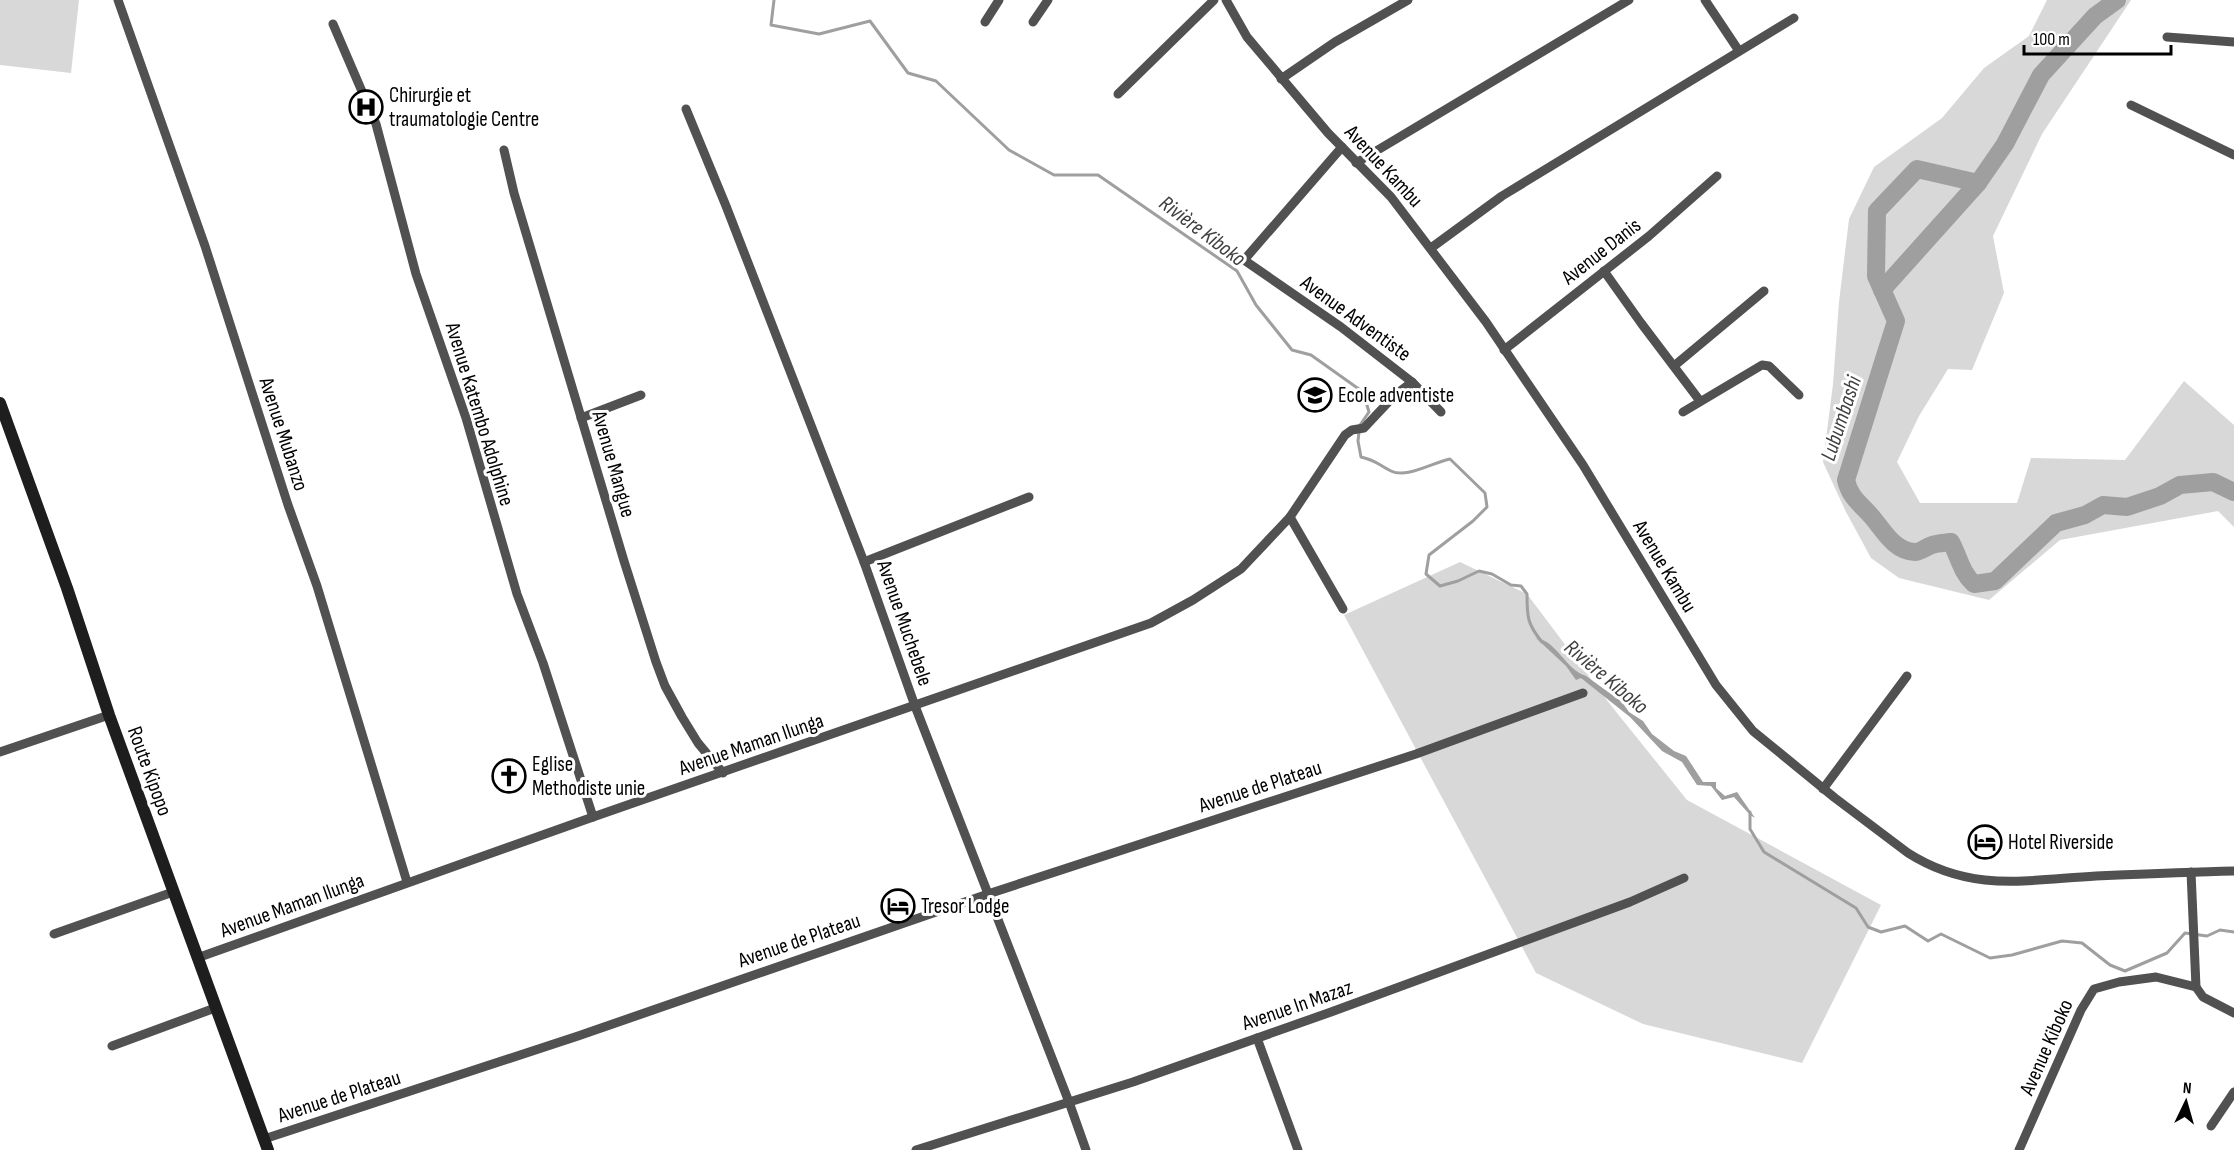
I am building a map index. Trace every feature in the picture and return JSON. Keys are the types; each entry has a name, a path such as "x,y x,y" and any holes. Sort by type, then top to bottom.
{"main road":[{"name":"Route Kipopo","path":"0,403 196,958 266,1144"}],"street":[{"name":"Avenue Mubanzo","path":"118,0 205,246 288,505 317,586 407,882"},
{"path":"985,22 999,0"},
{"path":"1033,22 1048,0"},
{"path":"1118,94 1214,0"},
{"path":"1281,79 1335,42 1408,0"},
{"path":"1356,163 1629,0"},
{"path":"1705,0 1739,51"},
{"name":"Avenue Kambu","path":"1229,2 1247,37 1281,79 1356,163 1391,197 1431,248 1583,465 1716,685 1753,731 1823,789 1908,853 1956,876 2009,883 2065,878 2234,871"},
{"path":"1431,248 1502,196 1794,18"},
{"name":"Avenue Katembo Adolphine","path":"333,24 376,124 416,274 466,418 517,594 543,663 593,817"},
{"path":"2167,37 2234,42"},
{"path":"2131,105 2234,154"},
{"name":"Avenue Muchebele","path":"686,109 864,562 915,706 1086,1150"},
{"name":"Avenue Adventiste","path":"1342,147 1244,260 1341,327 1412,382 1441,412"},
{"name":"Avenue Mangue","path":"504,150 514,194 581,418 665,686 698,743 723,773"},
{"name":"Avenue Danis","path":"1504,350 1649,236 1717,176"},
{"path":"1604,271 1700,401"},
{"path":"1674,366 1764,291"},
{"path":"1683,412 1762,365 1769,366 1798,395"},
{"name":"Avenue Maman Ilunga","path":"196,958 407,882 1151,623 1230,578 1290,517 1345,435 1352,429 1359,430 1374,420 1395,394 1412,382"},
{"path":"581,418 641,395"},
{"path":"864,562 1029,497"},
{"path":"1290,517 1343,609"},
{"path":"1823,789 1907,676"},
{"name":"Avenue de Plateau","path":"266,1144 988,894 1416,754 1583,693"},
{"path":"0,752 109,715"},
{"path":"2191,872 2196,987 2203,997 2234,1013"},
{"name":"Avenue In Mazaz","path":"916,1150 1069,1102 1257,1038 1630,902 1684,878"},
{"path":"54,934 173,892"},
{"name":"Avenue Kiboko","path":"2019,1150 2081,1010 2094,989 2119,982 2156,977 2196,987"},
{"path":"112,1046 215,1008"},
{"path":"1257,1038 1298,1150"},
{"path":"2211,1126 2234,1092"}],"shaded area":[{"path":"0,0 79,0 71,73 0,65"},
{"path":"2047,0 2131,0 2042,134 1993,236 2004,293 1972,370 1948,369 1919,416 1897,462 1920,503 2017,503 2031,458 2125,460 2184,381 2234,425 2234,527 2218,511 2060,540 1989,600 1899,578 1871,558 1823,462 1849,219 1874,167 1942,118 1984,68 2029,36"},
{"path":"1460,562 1527,594 1609,703 1687,800 1881,905 1802,1063 1643,1024 1536,973 1344,615"},
{"path":"1536,638 1550,644 1579,673 1622,702 1629,712 1643,721 1652,734 1674,751 1686,756 1703,782 1716,782 1716,788 1725,796 1737,792 1755,818 1734,797 1722,800 1711,786 1697,785 1682,762 1662,751 1630,717 1581,678 1576,680 1566,666"}],"waterway":[{"name":"Rivière Kiboko","path":"774,0 771,25 819,34 870,21 908,73 936,81 1009,150 1054,175 1098,175 1237,271 1256,305 1292,350 1311,355 1363,392 1369,412 1360,425"},
{"name":"Lubumbashi","path":"2117,0 2095,16 2041,75 2005,144 1978,183 1917,169 1877,211 1876,276 1896,321 1846,480 1853,496 1895,544 1915,552 1934,544 1951,542 1963,569 1974,584 1995,581 2056,523 2085,515 2103,505 2127,507 2160,496 2180,485 2213,482 2234,492"},
{"name":"Lubumbashi","path":"1882,290 1978,183"},
{"name":"Rivière Kiboko","path":"1359,432 1361,457 1397,473 1412,472 1450,459 1485,493 1487,507 1473,521 1429,555 1426,574 1440,586 1479,571 1492,574 1511,585 1521,586 1527,594 1531,625 1542,642"},
{"name":"Rivière Kiboko","path":"1750,812 1750,829 1764,852 1856,908 1868,927 1881,932 1905,926 1928,941 1941,934 1990,958 2012,955 2062,941 2082,943 2110,965 2125,971 2167,953 2185,933 2207,936 2220,930 2234,932"}],"place":[{"name":"Chirurgie et traumatologie Centre","path":"366,107"},
{"name":"Ecole adventiste","path":"1315,395"},
{"name":"Eglise Methodiste unie","path":"509,776"},
{"name":"Hotel Riverside","path":"1985,842"},
{"name":"Tresor Lodge","path":"898,906"}]}
